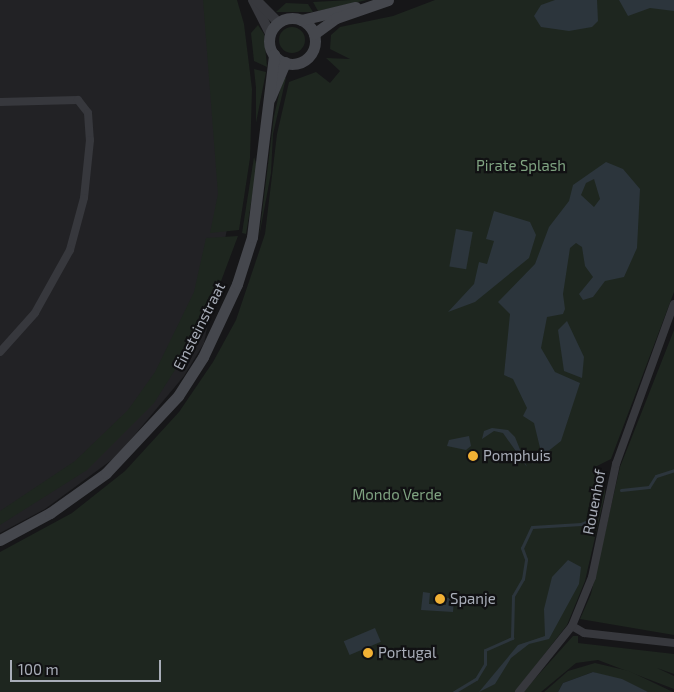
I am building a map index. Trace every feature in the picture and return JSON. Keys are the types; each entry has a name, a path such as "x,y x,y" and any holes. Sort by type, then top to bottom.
{"main road":[{"path":"362,7 340,8 301,20 278,22 270,34 274,54 285,62 299,62 310,55 314,34 324,24 362,7 388,0"},
{"path":"301,20 314,34"},
{"name":"Einsteinstraat","path":"0,540 50,513 106,473 178,396 203,357 237,284 252,237 274,54"},
{"name":"Einsteinstraat","path":"269,100 285,62"}],"street":[{"path":"254,0 278,22"},
{"path":"254,0 270,34"},
{"path":"0,102 78,100 88,113 90,140 84,198 70,250 35,314 0,352"},
{"name":"Rouenhof","path":"519,692 572,626 592,577 616,464 674,304"},
{"path":"572,626 584,632 674,643"}],"shaded area":[{"path":"0,0 233,0 239,170 204,343 184,376 117,456 45,509 0,533"},
{"path":"555,0 597,0 598,21 592,27 569,31 541,27 534,16 541,5"},
{"path":"619,0 674,0 674,11 650,8 628,16"},
{"path":"606,162 623,169 640,189 637,248 624,277 605,281 593,297 583,300 579,294 593,277 585,266 582,247 576,243 570,248 563,294 565,309 563,314 547,317 541,348 555,372 580,383 561,441 542,456 534,423 523,416 527,408 513,379 504,375 510,314 498,302 535,264 549,227 569,201 573,185","holes":["594,179 600,199 594,207 581,195 586,183"]},
{"path":"494,211 530,222 536,235 529,258 475,302 448,312 474,284 479,262 487,264 494,241 486,239"},
{"path":"456,229 473,232 466,269 449,266"},
{"path":"567,321 584,357 582,378 564,371 558,330"},
{"path":"492,428 508,430 515,437 527,467 503,433 494,431 482,439 484,431"},
{"path":"469,436 471,446 466,450 447,446 449,440"},
{"path":"568,560 581,567 579,584 549,639 529,644 511,658 495,684 479,692 518,645 545,636 544,609 552,577"},
{"path":"423,592 430,593 429,604 446,605 446,598 454,598 453,612 421,610"},
{"path":"375,628 381,642 350,655 344,641"},
{"path":"593,672 622,679 648,692 558,692 563,683"}],"green space":[{"path":"203,0 237,0 244,24 252,89 250,158 239,230 210,233 218,194"},
{"path":"351,0 367,0 318,11 313,2"},
{"name":"Mondo Verde","path":"435,0 674,0 674,292 611,459 593,468 595,477 604,481 605,494 585,581 567,625 515,692 0,692 0,552 72,513 125,471 179,412 213,362 236,320 265,234 277,134 289,82 316,72 330,83 340,71 326,58 350,59 330,49 331,35 340,27 393,16"},
{"path":"286,3 308,4 313,12 276,12"},
{"path":"258,25 264,34 267,67 254,61 251,33"},
{"path":"292,27 301,31 305,40 301,49 292,53 283,49 279,40 283,31"},
{"path":"254,69 266,72 256,123 256,88"},
{"path":"283,77 286,78 273,134 271,173 259,237 274,116"},
{"path":"254,157 257,166 246,234 242,233"},
{"path":"238,236 206,321 154,403 87,470 0,525 0,511 75,461 128,410 155,372 194,292 206,238"},
{"path":"674,330 674,635 580,619 591,594 620,467"},
{"path":"573,636 578,636 578,643 674,654 674,674 657,668 674,676 674,689 598,660 576,663 541,692 523,692"},
{"path":"595,663 629,671 673,692 648,692 593,672 563,683 558,692 544,692 568,671"}],"waterway":[{"path":"621,490 649,487 656,476 674,470"},
{"path":"454,692 476,679 485,664 485,650 512,638 513,596 523,579 526,559 522,548 532,527 581,524 595,518"}],"place":[{"name":"Pomphuis","path":"473,456"},
{"name":"Spanje","path":"440,599"},
{"name":"Portugal","path":"368,653"}],"park label":[{"name":"Pirate Splash","path":"521,166"}]}
